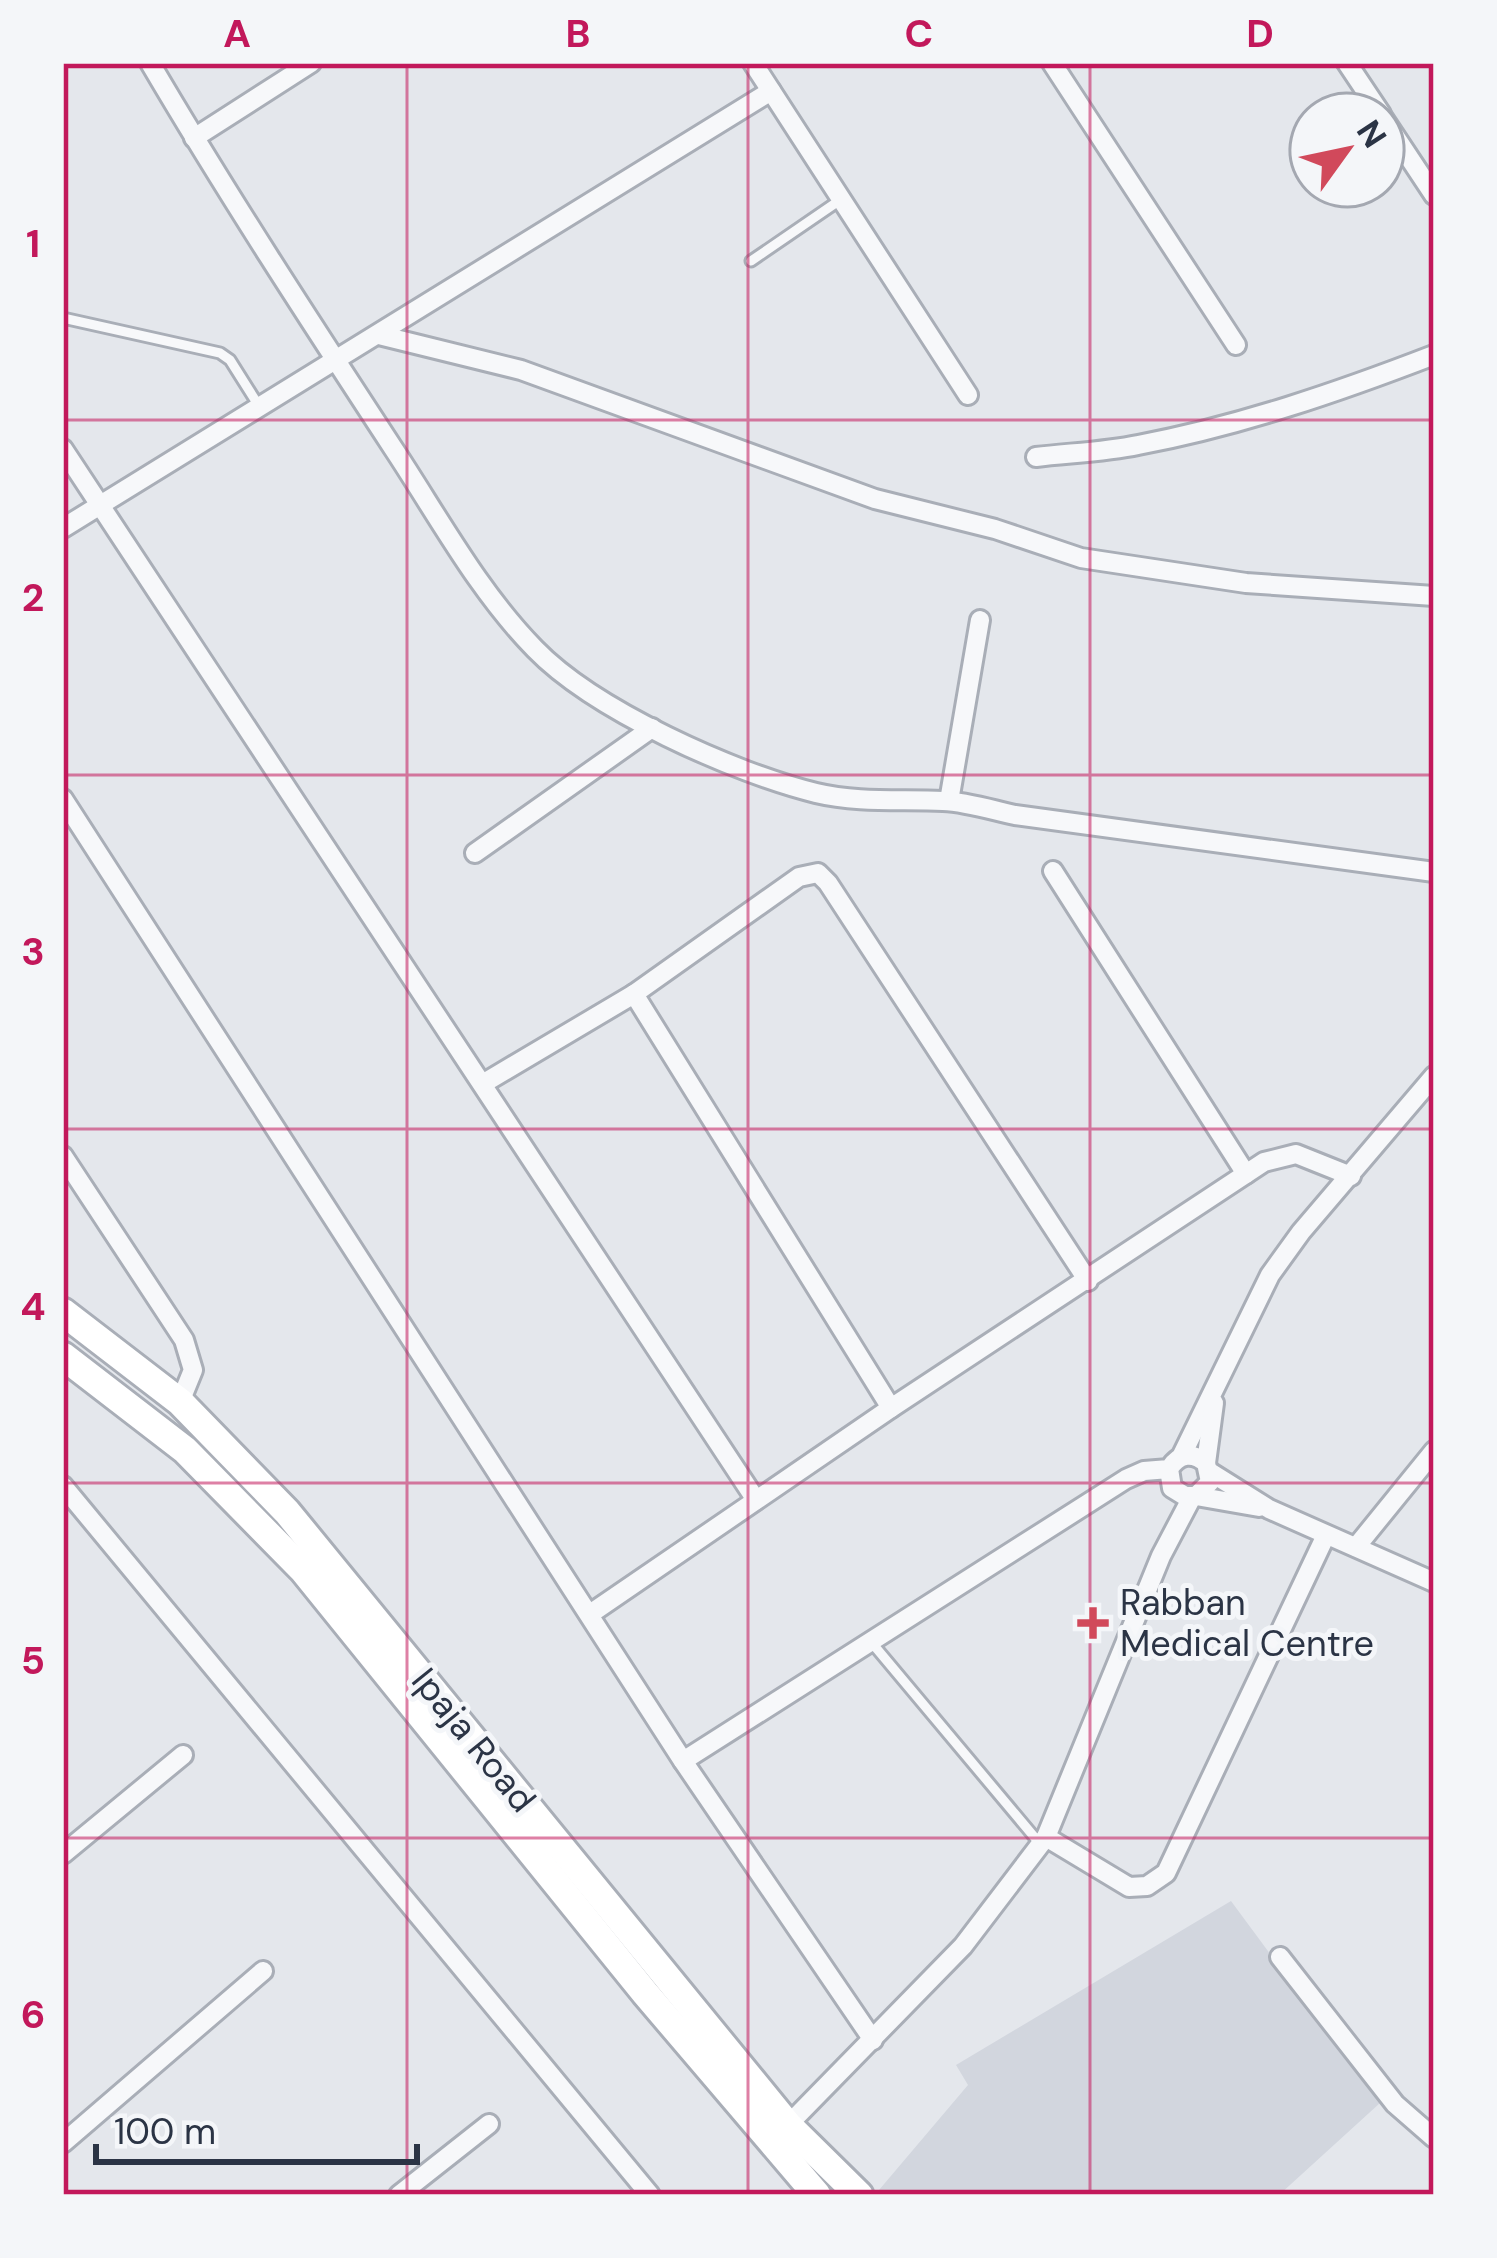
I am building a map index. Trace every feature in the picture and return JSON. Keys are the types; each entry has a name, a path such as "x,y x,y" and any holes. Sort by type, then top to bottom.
{"main road":[{"name":"Ipaja Road","path":"63,1312 180,1402 287,1511 788,2125 859,2195"},
{"name":"Ipaja Road","path":"63,1356 185,1450 303,1570 645,1993 817,2195"}],"street":[{"path":"150,63 336,361 495,602 536,651 584,691 719,759 816,793 876,801 949,801 1015,815 1434,872"},
{"path":"194,138 311,63"},
{"path":"753,63 968,394"},
{"path":"1052,63 1236,345"},
{"path":"1347,63 1365,90"},
{"path":"63,528 771,91"},
{"path":"1407,154 1434,195"},
{"path":"379,334 521,370 875,499 995,529 1081,558 1246,583 1434,596"},
{"path":"1036,457 1136,446 1196,432 1342,391 1434,356"},
{"path":"63,449 756,1500"},
{"path":"949,801 980,620"},
{"path":"475,853 652,728"},
{"path":"63,799 683,1762 873,2040"},
{"path":"1053,872 1246,1174"},
{"path":"484,1083 634,994 799,877 818,873 1088,1281"},
{"path":"634,994 891,1408"},
{"path":"1161,1556 1174,1471 1270,1276 1301,1232 1434,1076"},
{"path":"590,1614 1264,1162 1296,1154 1351,1176"},
{"path":"63,1156 184,1340 193,1370 180,1402"},
{"path":"788,2125 963,1946 1044,1841 1161,1556 1194,1497 1204,1491 1216,1386"},
{"path":"1356,1547 1434,1451"},
{"path":"683,1762 1126,1479 1144,1471 1174,1471 1199,1457 1269,1509 1434,1582"},
{"path":"1174,1471 1194,1497 1269,1509"},
{"path":"63,1486 650,2195"},
{"path":"1044,1841 1130,1887 1147,1886 1166,1873 1326,1535"},
{"path":"63,1854 183,1755"},
{"path":"1280,1957 1395,2104 1434,2138"},
{"path":"63,2143 263,1971"},
{"path":"399,2195 489,2124"}],"lane":[{"path":"752,261 843,198"},
{"path":"63,317 220,353 230,360 259,406"},
{"path":"872,1643 1044,1841"}],"shaded area":[{"path":"1231,1901 1380,2103 1279,2195 885,2195 879,2190 968,2085 956,2065"}],"place":[{"name":"Rabban Medical Centre","path":"1093,1623"}]}
